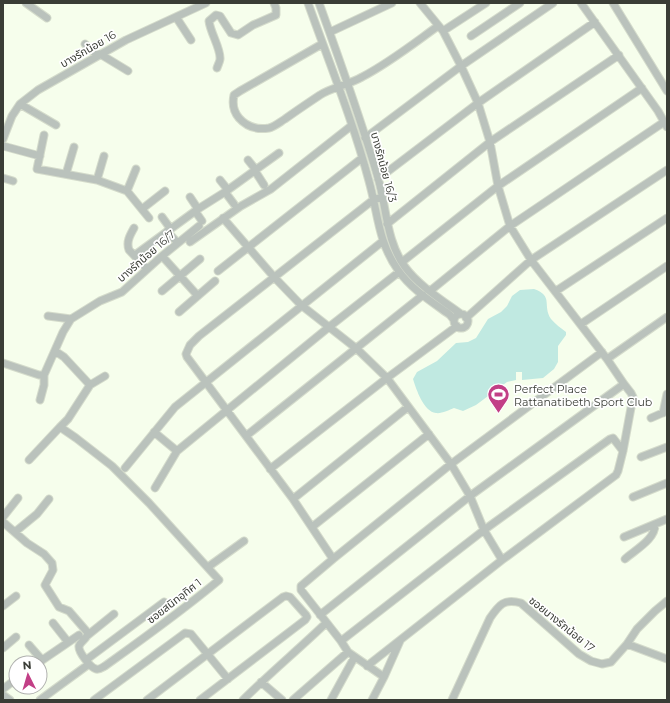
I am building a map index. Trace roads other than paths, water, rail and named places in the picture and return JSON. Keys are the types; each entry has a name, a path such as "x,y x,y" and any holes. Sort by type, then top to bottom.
{"street":[{"path":"26,3 47,18"},
{"name":"บางรักน้อย 16","path":"3,137 12,116 20,104 38,90 126,40 206,3"},
{"path":"217,68 220,59 210,27 209,21 212,17 216,15 220,16 231,34 235,36 259,21 276,15 274,3"},
{"path":"308,3 352,126 369,182 385,249 399,272 414,288 460,328 466,325 467,322 464,316"},
{"name":"บางรักน้อย 16/3","path":"319,3 330,32 378,179 386,224 393,246 406,268 419,282 464,316"},
{"path":"330,32 392,3"},
{"path":"367,666 502,560 616,475 623,451 632,397 631,393 607,358 531,260 510,226 498,186 490,142 478,103 461,66 440,29 420,3"},
{"path":"322,44 234,95 233,106 236,115 252,128 271,128 321,94 337,86 347,84 375,70 440,29 486,3"},
{"path":"471,36 520,3"},
{"path":"365,138 461,66 553,3"},
{"path":"430,291 510,226 666,124 582,3"},
{"path":"613,3 667,90"},
{"path":"176,17 191,40"},
{"path":"378,179 478,103 595,22"},
{"path":"85,44 99,55 128,71"},
{"path":"386,224 490,142 619,55"},
{"path":"402,262 498,186 642,88"},
{"path":"20,104 56,125"},
{"path":"190,242 222,218 271,189 352,126"},
{"path":"44,135 37,169 97,180 127,190 149,218"},
{"path":"3,146 40,156"},
{"path":"66,174 74,147"},
{"path":"134,255 279,153"},
{"path":"97,180 104,156"},
{"path":"218,271 362,158"},
{"path":"248,160 264,185"},
{"path":"127,190 136,169"},
{"path":"270,469 455,323 457,316 464,316 531,260 667,170"},
{"path":"3,178 13,180"},
{"path":"220,180 234,204"},
{"path":"142,209 166,191"},
{"path":"190,197 196,210"},
{"path":"333,559 293,499 205,382 186,354 190,344 373,200 382,197"},
{"name":"บางรักน้อย 16/7","path":"71,319 100,301 120,294 200,223 196,210"},
{"path":"162,217 175,240"},
{"path":"222,218 274,278 301,305 357,348 387,378 451,464 470,496 484,530 502,560"},
{"path":"556,291 667,218"},
{"path":"134,228 128,240 129,250 147,269"},
{"path":"125,468 174,406 382,241"},
{"path":"162,256 198,296"},
{"path":"162,291 200,260"},
{"path":"581,324 667,266"},
{"path":"155,488 177,452 329,327 399,272"},
{"path":"179,312 215,281"},
{"path":"246,436 424,296"},
{"path":"40,400 44,385 44,375 71,319 48,316"},
{"path":"607,358 666,320"},
{"path":"55,351 64,357 90,385"},
{"path":"384,677 354,658 348,652 301,590 301,586 451,464 602,352"},
{"path":"3,363 39,375 44,375"},
{"path":"29,460 68,419 90,385 105,376"},
{"path":"320,615 470,496 624,384"},
{"path":"650,418 665,412 667,394"},
{"path":"293,499 408,407"},
{"name":"ซอยสนิทอุทิศ 1","path":"60,427 112,466 149,503 219,580 185,608 105,666 96,669 88,662"},
{"path":"154,432 177,452"},
{"path":"312,527 428,434"},
{"path":"341,641 484,530 610,439 613,438 623,451"},
{"path":"641,457 667,447"},
{"path":"633,497 667,483"},
{"path":"3,516 18,498"},
{"path":"15,532 37,514 49,499"},
{"path":"624,537 667,520"},
{"path":"3,522 27,544 44,554 52,563 53,570 45,583 48,591 59,607 69,612 88,633 88,635"},
{"path":"625,559 653,535 655,524"},
{"path":"208,567 244,541"},
{"path":"3,605 16,596"},
{"path":"147,700 286,596 290,597 306,615 307,617 305,620 200,700"},
{"name":"ซอยบางรักน้อย 17","path":"452,700 490,618 497,608 506,602 512,600 521,603 564,642 591,662 602,664 612,662 637,629 667,600"},
{"path":"40,700 164,602"},
{"path":"88,662 79,648 88,635 114,614"},
{"path":"53,623 68,642"},
{"path":"243,700 326,623"},
{"path":"94,700 184,633 191,634 228,680"},
{"path":"48,656 78,635"},
{"path":"3,648 16,638"},
{"path":"372,700 400,640"},
{"path":"627,644 667,659"},
{"path":"29,645 35,655"},
{"path":"293,700 348,652"},
{"path":"331,700 354,658"},
{"path":"261,682 282,700"},
{"path":"3,695 10,700"}],"water":[{"path":"534,289 544,295 551,319 566,332 566,335 558,346 558,362 554,369 543,378 522,380 522,372 516,372 516,380 507,382 476,405 463,411 454,408 445,412 436,413 428,409 421,399 413,379 417,372 437,361 456,343 468,342 476,338 488,319 501,312 507,306 512,296 520,290"}],"place":[{"name":"Perfect Place Rattanatibeth Sport Club","path":"499,414"}]}
